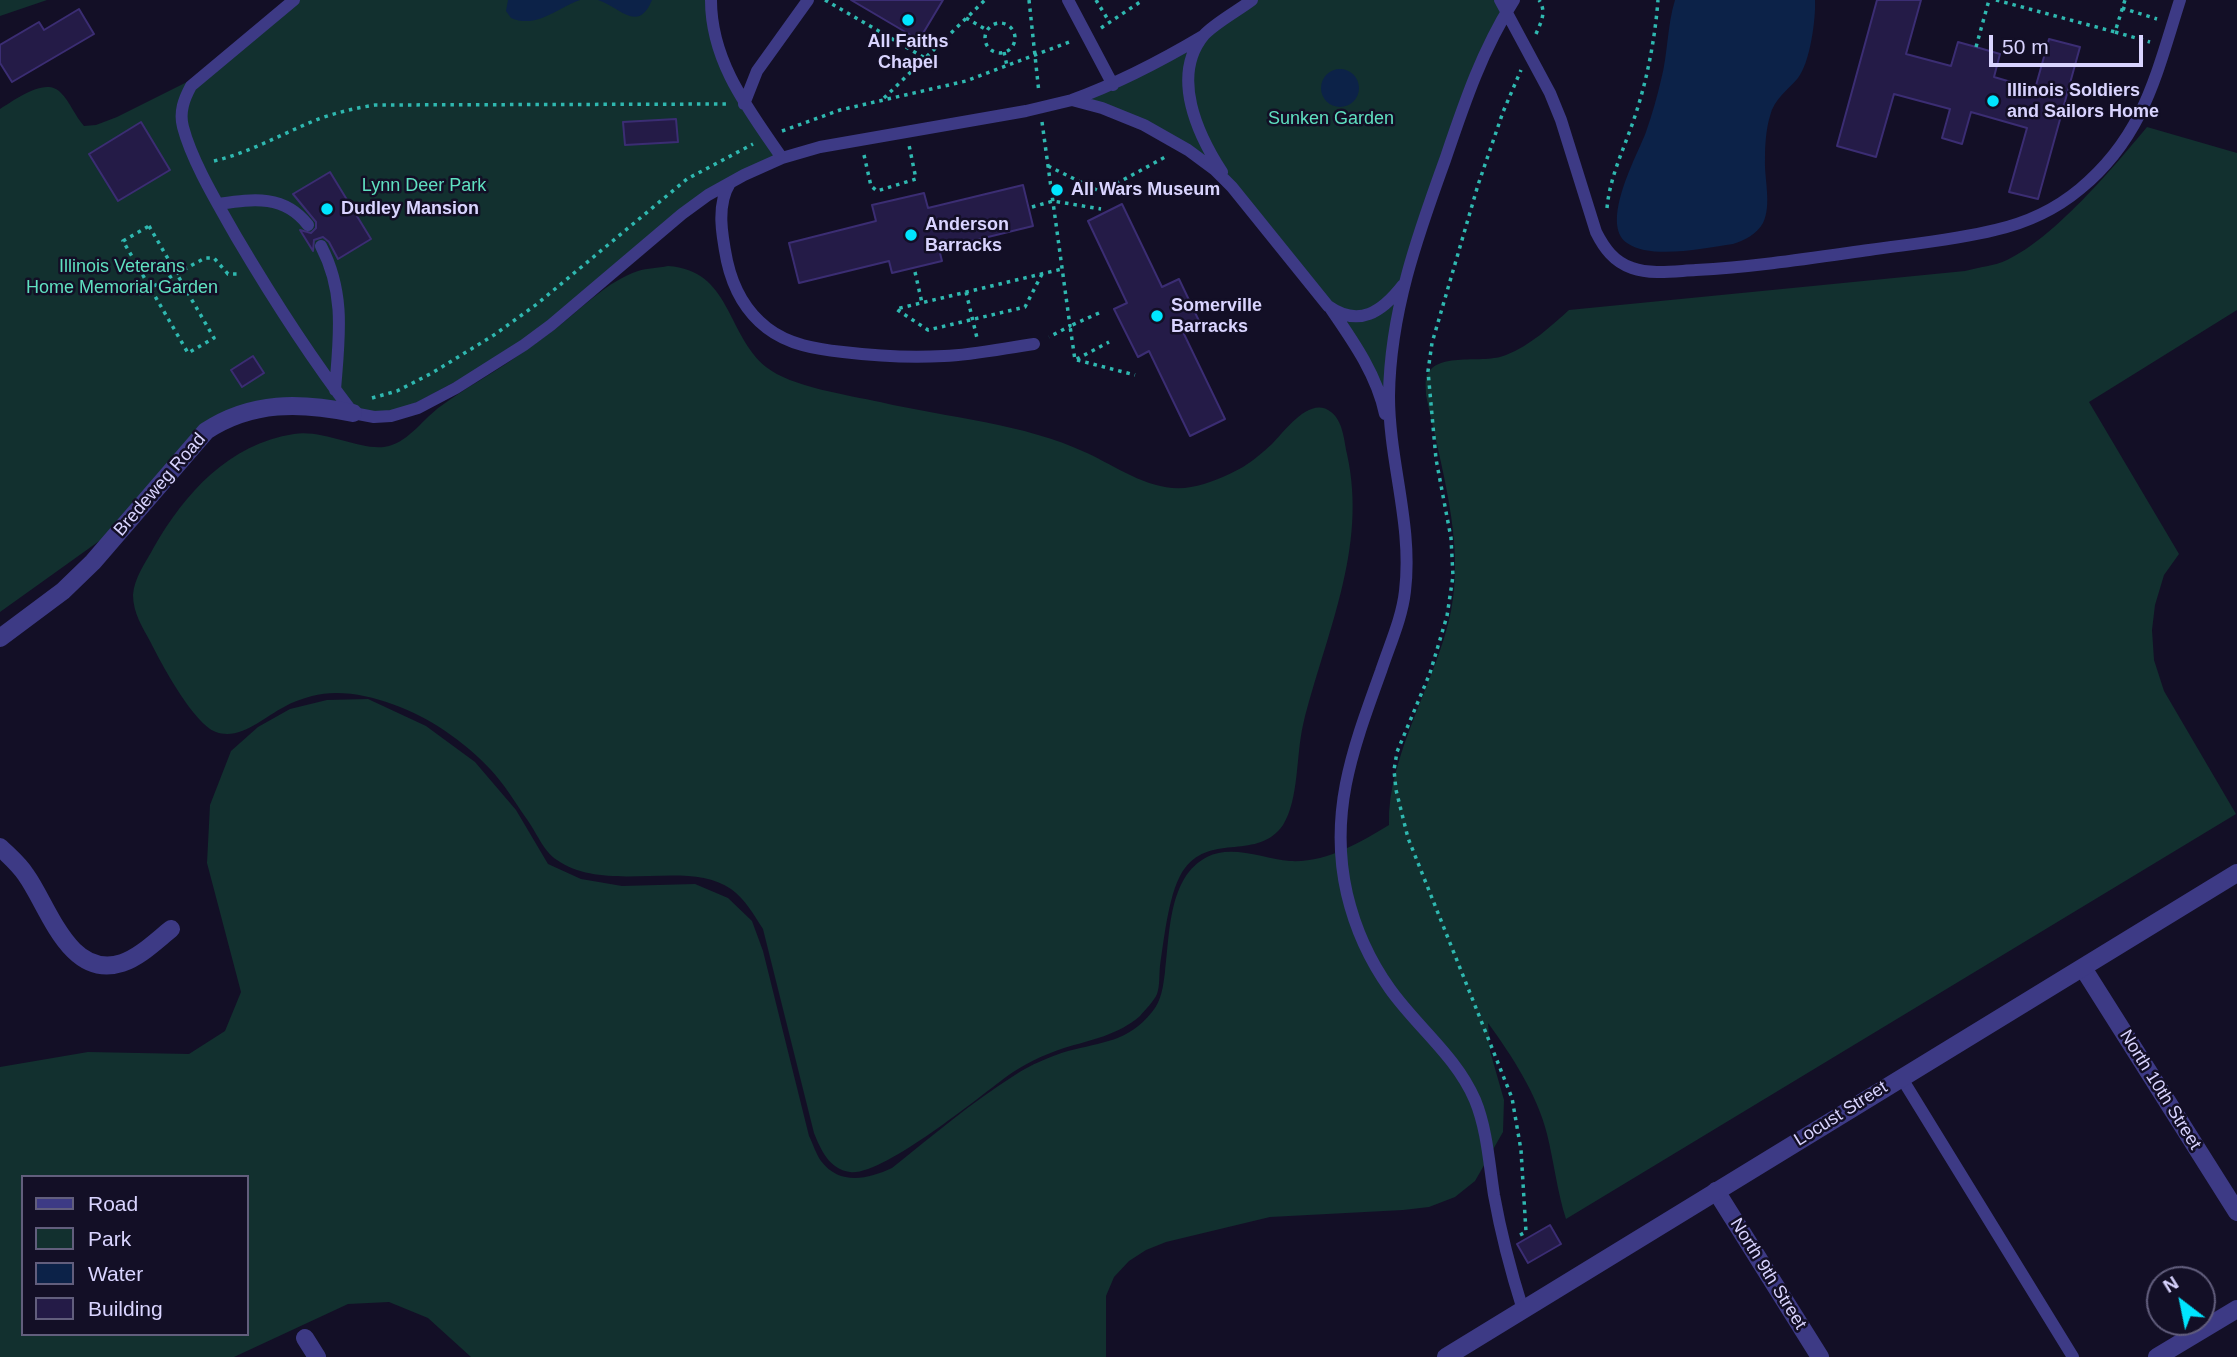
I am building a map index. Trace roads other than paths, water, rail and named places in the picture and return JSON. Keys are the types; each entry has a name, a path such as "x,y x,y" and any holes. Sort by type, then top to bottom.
{"street":[{"name":"Bredeweg Road","path":"0,638 63,591 93,562 206,431 224,419 244,411 267,407 305,406 353,413"},
{"path":"0,847 26,875 61,935 87,962 103,966 120,963 135,957 171,929"},
{"name":"Locust Street","path":"1446,1357 2237,873"},
{"name":"North 10th Street","path":"2083,968 2237,1212"},
{"name":"North 9th Street","path":"1716,1192 1820,1357"},
{"path":"2157,1357 2237,1309"},
{"path":"305,1338 317,1357"}],"lane":[{"path":"294,0 191,86 181,112 183,126 218,204 314,363 353,413 374,417 391,416 418,408 491,367 568,312 682,214 730,182 782,158 820,147 1072,100 1113,85 1162,61 1205,35 1252,0"},
{"path":"711,0 716,37 724,66 744,104 782,158"},
{"path":"744,104 757,71 808,0"},
{"path":"1068,0 1113,85"},
{"path":"1393,452 1389,397 1392,348 1403,285 1413,248 1476,71 1503,6 1514,0"},
{"path":"1503,6 1550,93 1596,232 1604,248 1624,265 1648,272 1737,268 1970,235 2029,220 2058,205 2080,189 2106,164 2127,138 2150,95 2180,0"},
{"path":"1205,35 1193,58 1190,71 1192,104 1199,132 1232,187"},
{"path":"1072,100 1102,108 1144,125 1215,170 1232,187 1328,306 1356,346 1383,404 1406,526 1405,590 1400,619 1352,751 1344,784 1340,826 1341,861 1347,895 1372,962 1391,991 1462,1075 1475,1100 1484,1128 1504,1244 1523,1310"},
{"path":"730,182 721,210 732,279 751,314 767,329 785,340 812,349 898,357 946,356 1034,344"},
{"path":"218,204 268,201 286,205 299,212 308,225"},
{"path":"321,246 331,266 339,298 340,332 335,390"},
{"path":"1328,306 1345,316 1359,317 1387,303 1403,285"},
{"path":"1901,1077 2073,1357"}],"water":[{"path":"508,0 580,0 547,16 520,21 511,18 506,11"},
{"path":"598,0 652,0 647,10 635,17"},
{"path":"1675,0 1815,0 1814,18 1809,52 1802,71 1778,100 1769,121 1765,154 1767,208 1763,223 1750,236 1733,244 1693,250 1650,251 1627,243 1619,233 1617,220 1623,188 1646,132 1658,93"},
{"path":"1340,69 1353,75 1359,88 1353,101 1340,107 1327,101 1321,88 1327,75"}],"place":[{"name":"All Faiths Chapel","path":"908,20"},
{"name":"Illinois Soldiers and Sailors Home","path":"1993,101"},
{"name":"All Wars Museum","path":"1057,190"},
{"name":"Dudley Mansion","path":"327,209"},
{"name":"Anderson Barracks","path":"911,235"},
{"name":"Somerville Barracks","path":"1157,316"}],"park label":[{"name":"Sunken Garden","path":"1331,119"},
{"name":"Lynn Deer Park","path":"424,186"},
{"name":"Illinois Veterans Home Memorial Garden","path":"122,277"}]}
